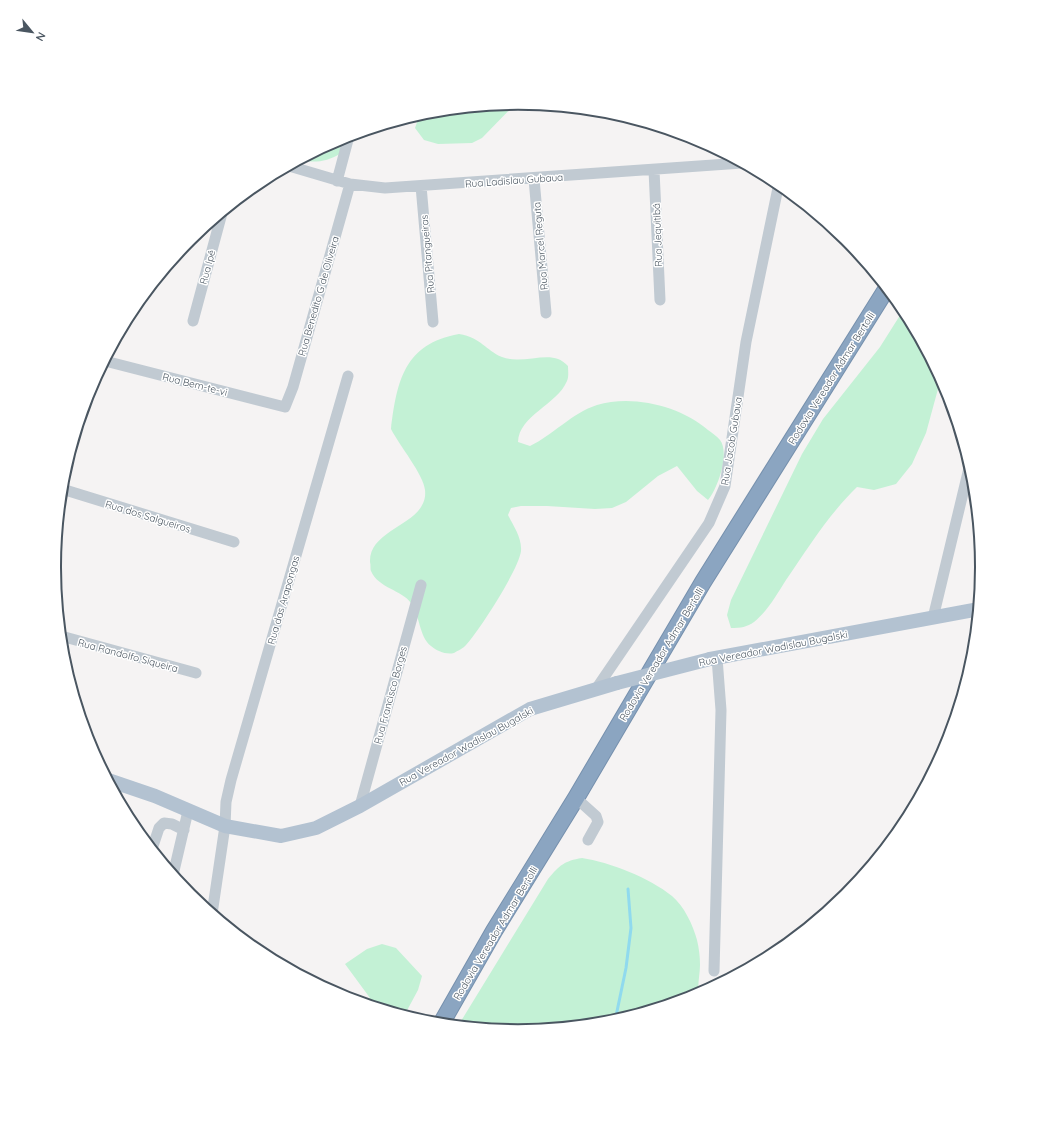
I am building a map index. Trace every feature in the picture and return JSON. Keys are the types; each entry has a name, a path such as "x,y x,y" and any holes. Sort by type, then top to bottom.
{"highway":[{"name":"Rodovia Vereador Admar Bertolli","path":"444,1019 494,931 576,798 703,582 884,293"}],"main road":[{"name":"Rua Vereador Wadislau Bugalski","path":"114,782 127,785 225,826 281,836 316,828 360,806 530,709 596,688 713,659 974,610"}],"street":[{"path":"336,181 347,143"},
{"name":"Rua Ladislau Gubaua","path":"295,168 336,181 385,188 534,179 733,164"},
{"name":"Rua Jequitibá","path":"654,170 660,300"},
{"name":"Rua Marcel Reguta","path":"534,179 546,313"},
{"name":"Rua Benedito G de Oliveira","path":"284,408 293,387 350,184"},
{"name":"Rua Pitangueiras","path":"421,186 433,322"},
{"name":"Rua Jacob Gubaua","path":"596,688 710,523 725,486 746,342 777,190"},
{"name":"Rua Ipê","path":"193,322 220,222"},
{"name":"Rua Bem-te-vi","path":"110,362 284,408"},
{"name":"Rua das Arapongas","path":"213,907 225,826 226,802 231,780 348,376"},
{"path":"933,618 967,477"},
{"name":"Rua dos Salgueiros","path":"68,491 234,542"},
{"name":"Rua Francisco Borges","path":"360,806 421,584"},
{"name":"Rua Randolfo Siqueira","path":"67,638 196,673"},
{"path":"713,659 721,710 714,971"},
{"path":"576,798 596,816 598,822 588,840"},
{"path":"174,868 188,811"},
{"path":"154,843 159,828 164,823 172,824 184,830"}],"green space":[{"path":"509,110 482,138 472,143 438,144 424,140 415,128 417,122 429,119 459,114"},
{"path":"354,141 342,153 334,157 326,160 309,161"},
{"path":"900,315 929,365 939,387 926,433 912,464 896,484 874,490 857,487 837,508 819,532 764,613 749,625 731,628 727,615 731,600 802,454 823,419 880,347"},
{"path":"459,334 473,338 502,357 516,359 552,357 560,360 568,366 568,379 562,389 525,424 520,433 518,442 530,446 547,436 579,413 597,405 625,401 656,404 684,414 717,437 723,446 724,453 722,470 719,479 712,495 708,500 697,491 677,466 658,476 626,502 612,508 595,509 521,506 511,508 508,515 517,533 521,546 519,560 498,600 472,638 465,646 454,653 448,653 436,649 427,642 411,603 402,595 384,585 374,577 371,571 370,562 372,550 379,541 409,519 418,511 424,502 424,484 416,468 391,429 396,395 401,380 407,367 415,356 426,346 441,339"},
{"path":"582,858 617,867 641,877 663,889 676,900 688,916 697,940 700,962 698,988 666,1001 637,1009 578,1021 518,1025 461,1021 548,879 563,864"},
{"path":"382,944 396,948 422,976 418,990 407,1011 367,999 370,998 345,964 367,949"}],"waterway":[{"path":"616,1014 626,968 631,928 628,889"}]}
